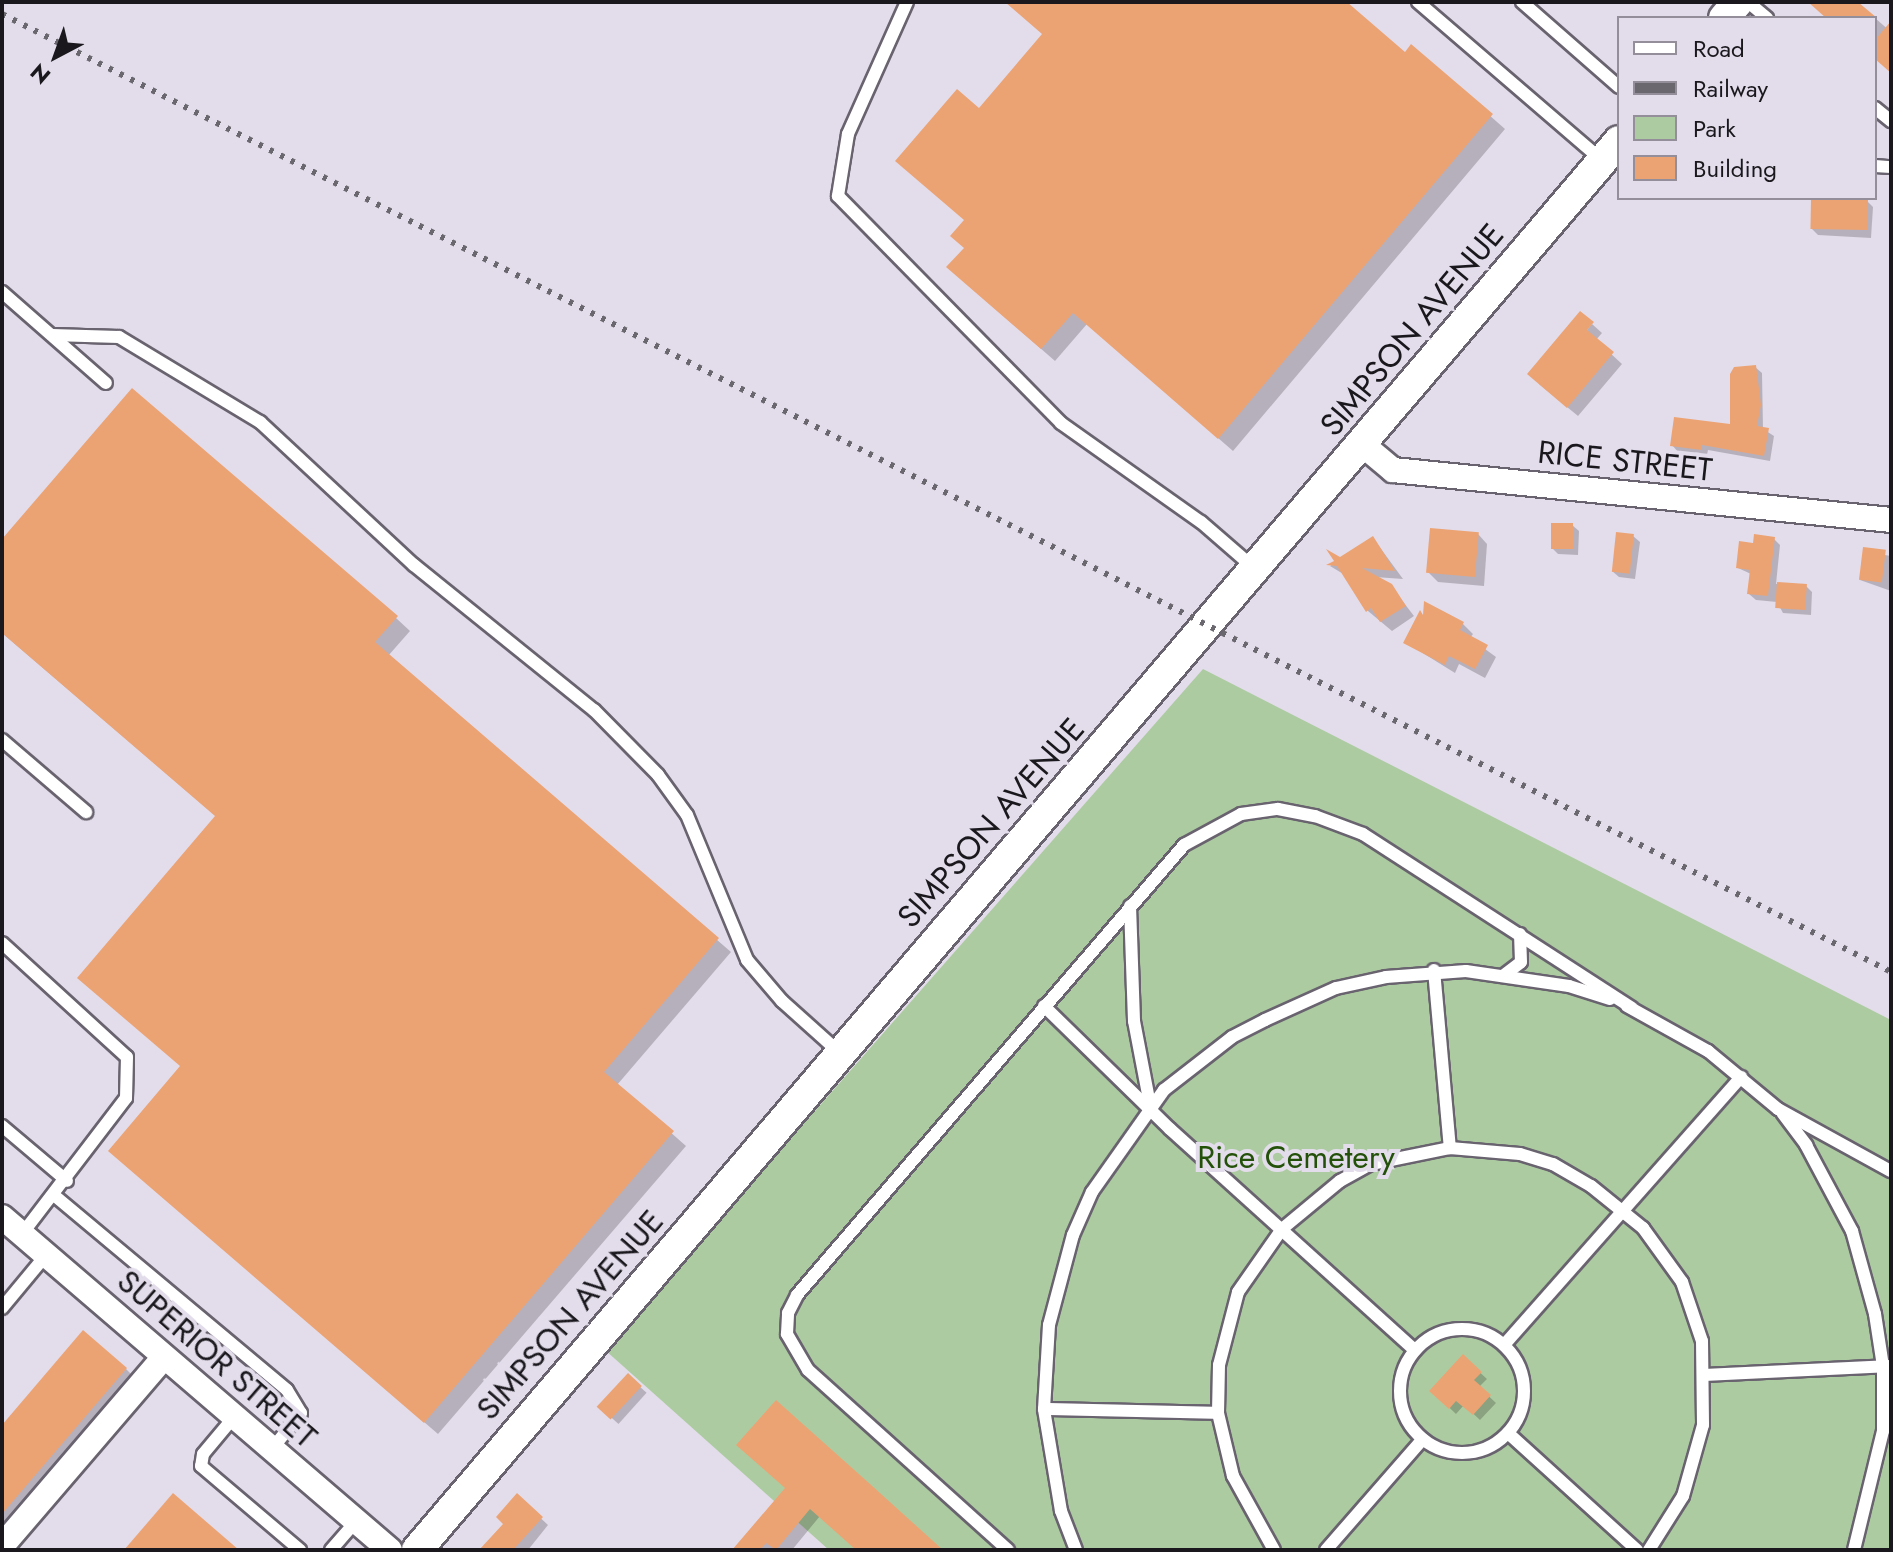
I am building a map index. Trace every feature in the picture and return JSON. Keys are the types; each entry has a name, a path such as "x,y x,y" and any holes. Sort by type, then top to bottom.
{"street":[{"name":"SIMPSON AVENUE","path":"417,1550 1611,151"},
{"name":"RICE STREET","path":"1363,445 1393,470 1891,520"},
{"name":"SUPERIOR STREET","path":"2,1217 390,1550"},
{"path":"2,1546 164,1357"}],"lane":[{"path":"907,2 848,134 838,196 1061,423 1201,522 1256,569"},
{"path":"1418,2 1611,151"},
{"path":"1522,2 1617,85"},
{"path":"1748,2 1765,16"},
{"path":"2,292 106,383"},
{"path":"52,335 119,337 260,422 414,565 594,710 658,775 687,815 747,960 782,1001 841,1054"},
{"path":"2,740 86,812"},
{"path":"1008,1550 808,1370 787,1334 788,1313 797,1295 1184,845 1241,814 1278,809 1315,816 1363,834 1741,1077 1778,1109 1806,1145 1852,1231 1887,1366 1888,1407 1854,1550"},
{"path":"1130,906 1134,1021 1150,1106"},
{"path":"1504,975 1521,962 1520,934"},
{"path":"2,943 127,1057 126,1098 67,1181 22,1234"},
{"path":"1076,1550 1061,1511 1044,1409 1049,1325 1073,1235 1092,1192 1150,1106 1193,1066 1265,1020 1336,988 1434,970 1504,975 1569,986 1632,1008"},
{"path":"1434,970 1450,1148"},
{"path":"1044,1006 1415,1350"},
{"path":"1504,1345 1741,1077"},
{"path":"1778,1109 1891,1171"},
{"path":"2,1126 67,1181"},
{"path":"1274,1550 1233,1476 1218,1413 1225,1328 1238,1292 1282,1229 1313,1200 1371,1164 1450,1148 1490,1149 1553,1164 1625,1209 1682,1282 1702,1341 1705,1375 1703,1425 1683,1496 1649,1550"},
{"path":"55,1196 287,1390 301,1413 272,1449"},
{"path":"2,1308 46,1255"},
{"path":"1449,1330 1478,1331 1504,1345 1523,1378 1519,1417 1508,1433 1466,1453 1423,1439 1409,1424 1400,1386 1415,1350 1449,1330"},
{"path":"1705,1375 1887,1366"},
{"path":"1044,1409 1218,1413"},
{"path":"234,1417 203,1454 201,1466 300,1550"},
{"path":"1508,1433 1637,1550"},
{"path":"1326,1550 1423,1439"},
{"path":"331,1550 356,1521"}],"green space":[{"name":"Rice Cemetery","path":"1203,669 1891,1020 1891,1550 829,1550 605,1350"}],"building":[{"path":"1005,2 1347,2 1405,52 1411,44 1493,114 1218,439 1073,313 1041,349 946,267 964,248 950,236 964,220 895,161 957,89 979,108 1042,34"},
{"path":"1808,2 1858,2 1875,16 1824,16"},
{"path":"1891,21 1891,73 1877,61 1877,38"},
{"path":"1811,200 1868,200 1867,230 1810,229"},
{"path":"1580,311 1594,322 1587,330 1614,352 1567,408 1527,374"},
{"path":"1756,365 1761,405 1757,426 1769,428 1764,456 1702,445 1702,450 1670,446 1674,417 1730,424 1730,374 1734,367"},
{"path":"132,388 398,616 375,642 719,938 604,1072 674,1131 424,1423 108,1151 180,1066 77,978 215,816 2,633 2,539"},
{"path":"1551,523 1573,523 1573,549 1551,549"},
{"path":"1430,528 1479,532 1475,577 1426,573"},
{"path":"1616,532 1634,534 1630,574 1612,572"},
{"path":"1754,534 1775,537 1768,596 1747,594 1750,570 1736,568 1739,541 1753,543"},
{"path":"1373,536 1395,571 1362,568 1392,584 1406,606 1380,622 1371,608 1366,612 1337,566 1326,565 1334,561 1326,549 1340,557"},
{"path":"1863,547 1886,550 1882,583 1859,580"},
{"path":"1777,582 1807,584 1805,610 1775,608"},
{"path":"1424,601 1464,622 1460,630 1488,645 1475,669 1449,656 1445,665 1403,643 1420,610 1423,615"},
{"path":"83,1330 127,1368 2,1514 2,1425"},
{"path":"1463,1354 1482,1372 1474,1380 1491,1395 1473,1415 1456,1401 1449,1409 1429,1391"},
{"path":"628,1373 642,1386 611,1420 597,1407"},
{"path":"776,1400 943,1550 856,1550 810,1509 776,1550 766,1543 760,1550 732,1550 785,1488 736,1445"},
{"path":"173,1493 239,1550 124,1550"},
{"path":"517,1493 543,1517 513,1550 479,1550 503,1524 496,1517"}],"railway":[{"path":"2,14 1891,972"}]}
